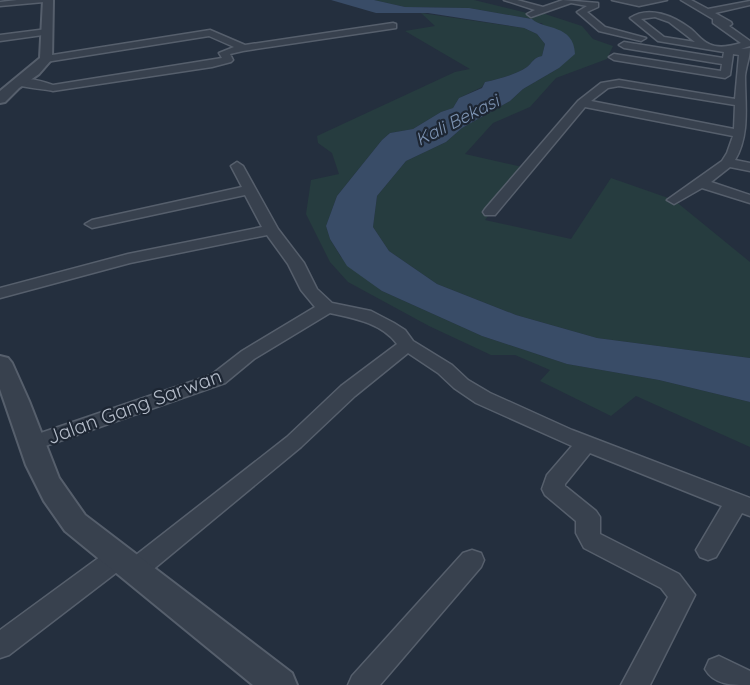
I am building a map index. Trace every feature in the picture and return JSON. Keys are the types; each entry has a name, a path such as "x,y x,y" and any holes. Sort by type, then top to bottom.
{"street":[{"path":"0,4 46,0 46,59"},
{"path":"508,0 542,9"},
{"path":"531,14 570,0 599,6 581,11 603,29 641,38"},
{"path":"615,4 638,4 663,0"},
{"path":"685,0 708,12 748,44 729,50"},
{"path":"708,12 750,3"},
{"path":"615,4 623,10"},
{"path":"718,20 750,11"},
{"path":"674,200 744,151 740,129 747,52 661,39 634,18 646,15 677,21 704,45"},
{"path":"718,20 750,39"},
{"path":"339,21 353,31"},
{"path":"18,83 36,83 53,88 224,62 228,59 224,53 242,48 393,26"},
{"path":"0,38 46,32"},
{"path":"0,99 35,71 46,59 210,33 242,48"},
{"path":"624,45 727,62"},
{"path":"614,57 723,76 729,50"},
{"path":"124,63 130,76"},
{"path":"490,212 582,103 605,85 612,83 661,95 741,103"},
{"path":"582,103 643,115 740,129"},
{"path":"728,163 750,167"},
{"path":"237,166 271,230 296,263 309,290 318,301 327,307 365,315 377,320 399,334 407,345 483,398 586,443 743,504 708,550"},
{"path":"699,183 750,199"},
{"path":"92,224 248,190"},
{"path":"0,293 128,259 271,230"},
{"name":"Jalan Gang Sarwan","path":"30,444 218,379 248,355 327,307"},
{"path":"0,646 126,564 294,442 348,391 407,345"},
{"path":"0,363 8,403 59,505 75,523 280,685"},
{"path":"586,443 555,481 553,489 588,517 588,533 592,541 670,581 682,595 635,685"},
{"path":"362,685 472,560"},
{"path":"718,669 748,685"}],"green space":[{"path":"374,0 474,0 531,14 542,13 582,26 593,39 613,46 607,59 556,78 530,107 493,123 465,154 527,168 485,220 571,239 611,178 674,200 750,262 750,358 597,338 516,315 437,284 389,251 373,227 377,196 406,161 446,142 462,128 510,101 523,89 559,68 542,23 536,23 532,19 469,8 405,7"},
{"path":"421,13 524,28 537,34 545,44 542,56 517,72 485,82 482,87 459,98 453,108 441,112 413,129 390,133 382,140 337,196 326,226 330,239 341,257 382,291 482,336 567,364 659,380 750,402 750,447 636,396 611,416 540,381 550,370 515,355 491,355 429,326 348,282 330,262 306,214 311,180 339,174 332,153 318,143 317,136 455,72 470,69 405,31 435,26"}],"water":[{"name":"Kali Bekasi","path":"331,0 374,0 405,7 469,8 532,19 558,29 570,37 573,44 575,54 559,68 523,89 510,101 462,128 446,142 406,161 377,196 373,227 389,251 437,284 516,315 597,338 750,358 750,402 659,380 567,364 482,336 382,291 347,266 330,239 326,226 337,196 382,140 390,133 413,129 441,112 453,108 459,98 482,88 485,82 522,70 542,56 545,44 537,34 524,28 428,13 376,13"}]}
